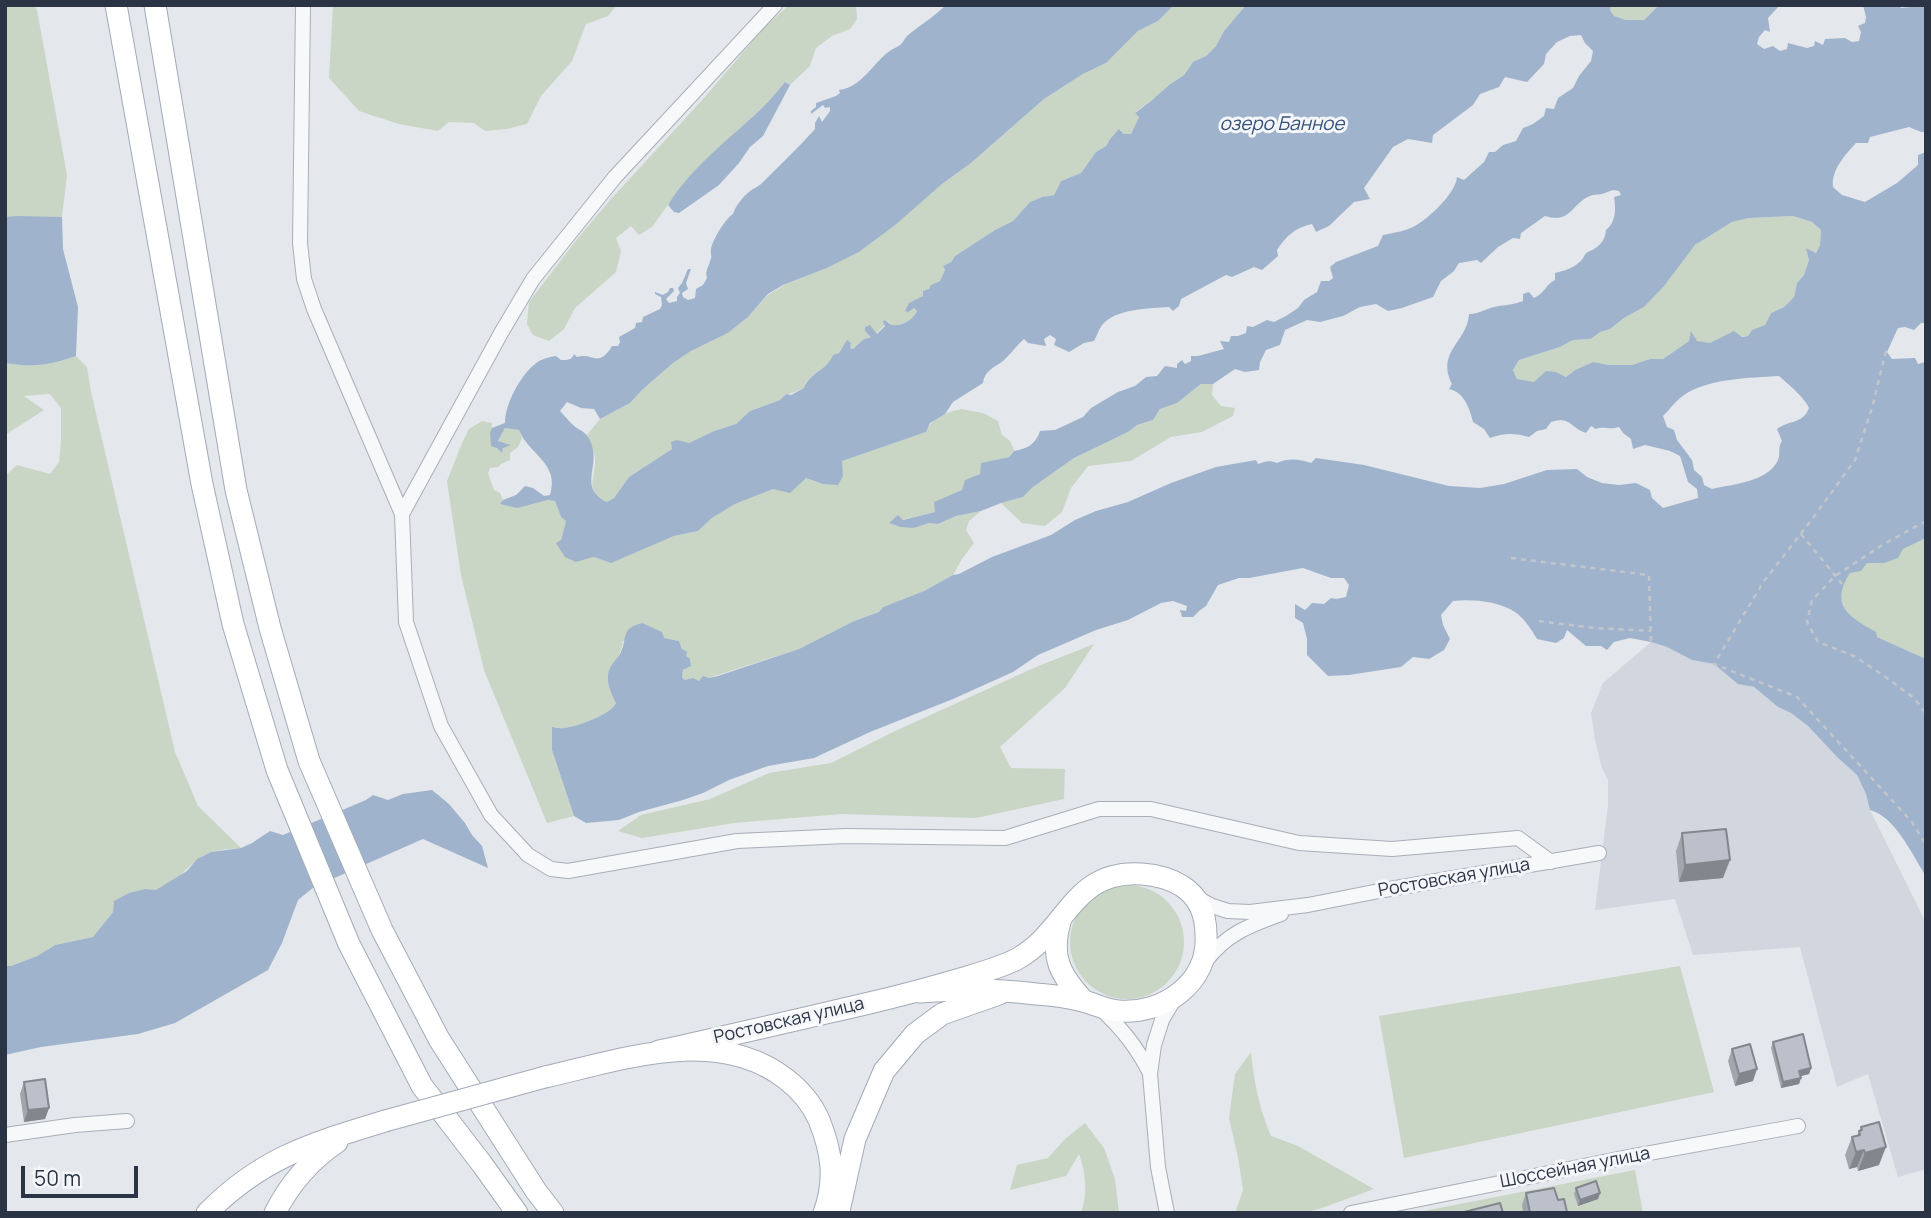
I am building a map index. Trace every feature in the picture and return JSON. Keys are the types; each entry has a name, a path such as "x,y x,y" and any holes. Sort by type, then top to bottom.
{"main road":[{"path":"116,5 202,484 233,624 277,770 349,944 422,1086 517,1213"},
{"path":"155,5 236,490 270,628 309,761 382,930 439,1039 536,1191 553,1213"},
{"path":"1132,873 1158,875 1180,885 1196,897 1206,923 1207,945 1201,967 1189,985 1175,998 1138,1011 1117,1012 1091,1004 1009,991 971,989 920,992 1012,961 1029,952 1044,940 1071,903 1089,886 1106,878 1132,873"},
{"path":"1060,920 1055,942 1057,958 1072,988 1091,1004"},
{"path":"838,1213 855,1139 884,1071 915,1034 942,1014 1009,991"},
{"name":"Ростовская улица","path":"659,1051 920,992"},
{"path":"207,1213 240,1183 265,1166 290,1153 354,1130 545,1077 659,1051 710,1050 744,1056 772,1068 797,1088 816,1114 827,1139 832,1167 829,1199 824,1213"},
{"path":"275,1213 285,1192 303,1169 354,1130"},
{"path":"482,1164 500,1213"}],"street":[{"path":"303,5 300,243 304,279 314,309 402,514 406,622 441,726 491,815 528,855 551,869 568,871 737,841 846,836 1005,838 1099,809 1151,809 1299,844 1392,849 1518,838 1551,862"},
{"path":"402,514 533,279 615,177 775,5"},
{"name":"Ростовская улица","path":"1308,905 1599,853"},
{"path":"1196,897 1228,911 1250,912 1308,905"},
{"path":"1201,967 1216,947 1246,927 1308,905"},
{"path":"1167,1213 1158,1167 1150,1074 1154,1045 1162,1020 1175,998"},
{"path":"1091,1004 1121,1028 1138,1049 1150,1074"},
{"path":"5,1135 127,1121"},
{"name":"Шоссейная улица","path":"1351,1213 1798,1126"}],"path":[{"path":"1886,351 1872,408 1855,460 1764,581 1714,664 1797,697 1912,822 1926,845"},
{"path":"1926,521 1835,576 1812,600 1807,622 1818,642 1854,656 1883,675 1914,698 1926,713"},
{"path":"1801,534 1842,584"},
{"path":"1511,558 1649,575 1651,642"},
{"path":"1539,621 1651,631"}],"shaded area":[{"path":"1651,642 1692,660 1714,664 1738,683 1754,687 1778,707 1808,726 1857,775 1870,810 1926,923 1926,1169 1898,1177 1868,1074 1837,1087 1800,947 1693,955 1675,899 1595,910 1608,805 1608,780 1602,768 1591,713 1603,683"}],"green space":[{"path":"5,5 34,5 37,10 67,175 62,217 5,217"},
{"path":"333,5 617,5 608,16 586,24 572,61 541,96 527,124 485,131 474,123 449,122 438,131 399,124 359,111 329,78"},
{"path":"789,5 856,5 857,19 850,29 832,36 816,48 810,66 790,85 785,82 764,106 700,166 652,227 639,235 631,226 616,238 621,251 616,272 575,308 564,329 549,341 533,335 527,324 529,302 578,238 763,29"},
{"path":"1174,5 1246,5 1206,56 1193,62 1184,75 1135,112 1139,117 1131,134 1124,134 1120,129 1106,146 1096,152 1081,173 1061,181 1054,195 1030,202 1013,221 995,230 943,266 945,270 940,281 906,310 915,308 917,311 910,320 896,325 888,321 876,334 872,329 871,337 864,339 853,349 844,345 830,363 809,378 804,388 750,411 736,424 689,443 683,442 629,477 614,498 607,502 596,494 592,486 595,456 587,435 600,419 630,403 673,363 728,333 748,317 768,295 786,284 859,252 971,163 1044,99 1106,63 1138,31 1158,21"},
{"path":"1611,5 1659,5 1644,20 1626,20 1614,16 1610,10"},
{"path":"1793,216 1812,222 1821,230 1820,245 1816,253 1807,249 1809,260 1804,275 1797,283 1794,297 1784,307 1771,313 1765,325 1752,330 1748,336 1722,338 1710,343 1689,341 1663,359 1650,359 1632,365 1593,362 1566,377 1556,372 1534,382 1518,380 1513,370 1519,360 1573,340 1591,339 1644,307 1695,245 1732,222 1749,218"},
{"path":"76,356 87,367 175,752 198,806 241,848 208,854 198,859 168,885 155,890 145,889 113,912 93,937 55,945 37,956 5,966 5,476 17,465 50,474 59,462 61,408 50,394 24,396 44,410 5,435 5,363 41,365"},
{"path":"1201,384 1213,384 1212,395 1221,406 1235,408 1233,416 1202,432 1171,437 1131,461 1088,466 1071,488 1062,512 1045,526 1022,523 1001,503 1023,497 1074,458 1137,425 1153,420 1160,409 1177,403"},
{"path":"961,409 983,413 998,421 1002,435 1010,441 1014,450 1009,457 982,463 980,474 966,480 962,490 951,495 936,512 889,523 914,528 981,511 969,521 966,530 974,543 953,575 799,649 699,681 682,677 683,670 691,666 690,659 686,657 679,641 663,638 623,641 621,651 608,675 610,691 616,703 613,707 585,723 564,728 553,727 552,750 574,816 547,823 484,670 461,575 447,481 469,429 482,421 492,423 492,442 502,452 509,444 498,442 505,428 519,430 522,438 518,447 510,453 510,460 490,468 488,473 494,490 500,493 503,500 501,504 555,501 561,517 566,521 561,540 576,562 594,557 611,562 674,536 698,531 712,518 735,504 773,489 806,478 823,484 841,461 926,432 936,419"},
{"path":"1926,538 1926,659 1877,637 1846,613 1840,597 1842,584 1850,573 1867,563 1883,563 1902,549"},
{"path":"1094,644 1065,688 1000,747 1011,768 1065,769 1064,799 976,818 841,814 734,823 642,838 618,831 641,815 710,799 769,773 831,763 1036,667"},
{"path":"1127,885 1149,889 1159,894 1175,910 1180,920 1184,942 1180,964 1175,974 1159,990 1149,995 1127,999 1105,995 1095,990 1079,974 1074,964 1070,942 1074,920 1079,910 1095,894 1105,889"},
{"path":"1680,966 1714,1092 1404,1158 1379,1016"},
{"path":"1251,1052 1258,1095 1271,1136 1298,1146 1374,1189 1301,1213 1235,1213 1243,1190 1229,1118 1235,1074"},
{"path":"1085,1123 1104,1148 1115,1179 1119,1213 1081,1213 1085,1184 1079,1154 1066,1176 1010,1190 1017,1165 1048,1158 1065,1139"},
{"path":"1635,1170 1643,1213 1413,1213"}],"water":[{"name":"озеро Банное","path":"946,5 1174,5 1158,21 1138,31 1106,63 1044,99 971,163 859,252 768,294 748,317 728,333 673,363 630,403 600,419 594,409 581,408 567,402 560,411 587,435 592,447 594,456 591,482 598,496 607,502 614,498 629,477 672,449 671,442 677,440 689,443 736,424 750,411 804,388 833,355 839,353 847,340 853,349 864,339 871,337 865,327 870,325 877,334 885,326 884,320 896,325 910,320 917,311 914,308 905,311 909,303 923,296 923,291 940,281 945,270 943,266 995,230 1013,221 1030,202 1054,195 1061,181 1081,173 1096,152 1106,146 1119,129 1124,134 1131,134 1139,117 1135,113 1184,75 1193,62 1206,56 1246,5 1611,5 1610,10 1614,16 1626,20 1644,20 1659,5 1780,5 1768,18 1770,32 1765,30 1757,44 1764,49 1773,46 1780,51 1787,49 1788,43 1807,48 1814,46 1815,41 1823,45 1825,39 1845,38 1852,42 1859,41 1861,32 1858,26 1865,23 1866,17 1863,5 1899,5 1901,8 1926,5 1926,132 1909,127 1870,137 1868,143 1856,143 1840,163 1834,175 1833,187 1842,195 1865,202 1897,183 1918,165 1918,155 1926,152 1926,323 1921,323 1914,330 1898,328 1887,352 1892,359 1915,358 1918,364 1926,362 1926,538 1903,549 1898,558 1884,563 1867,563 1861,571 1850,573 1841,594 1845,609 1850,615 1876,632 1877,637 1926,659 1926,876 1895,828 1888,820 1870,810 1857,775 1808,726 1778,707 1754,687 1738,684 1714,664 1692,660 1667,647 1630,638 1614,642 1607,650 1601,646 1586,646 1567,630 1564,638 1556,643 1537,639 1522,618 1508,608 1485,602 1460,600 1453,601 1441,615 1450,639 1444,650 1429,659 1413,657 1401,667 1328,676 1307,655 1307,639 1303,623 1295,618 1295,604 1305,610 1312,603 1324,604 1331,598 1346,597 1349,585 1344,578 1331,578 1303,568 1239,578 1218,585 1206,606 1193,617 1182,617 1180,610 1186,611 1187,606 1173,601 1161,603 1128,620 1096,630 1038,655 1013,672 953,699 814,758 768,766 703,793 619,820 586,823 574,816 552,750 552,727 577,725 613,707 616,703 609,685 609,671 621,652 630,628 642,623 662,632 664,638 679,641 690,659 691,666 683,670 682,677 685,680 693,678 699,681 703,676 718,676 799,649 992,557 1051,535 1096,511 1128,502 1216,467 1256,460 1258,464 1286,460 1311,463 1316,458 1364,465 1449,486 1480,488 1504,484 1547,470 1577,469 1602,483 1636,483 1650,490 1652,498 1663,508 1698,498 1697,489 1688,482 1680,456 1645,445 1633,449 1631,439 1619,427 1596,429 1591,426 1586,433 1563,420 1551,422 1546,429 1529,437 1509,434 1490,438 1484,429 1473,422 1462,397 1449,389 1452,384 1448,373 1450,355 1463,333 1469,314 1523,301 1523,294 1529,292 1534,298 1555,280 1555,273 1577,264 1586,253 1600,244 1612,223 1614,197 1621,195 1614,190 1584,199 1566,215 1554,218 1545,216 1521,233 1520,239 1513,238 1498,247 1481,263 1477,260 1459,263 1454,271 1441,281 1433,297 1388,311 1376,304 1360,307 1343,316 1320,322 1307,320 1285,330 1280,345 1266,350 1259,370 1245,372 1235,369 1213,384 1201,384 1177,403 1160,409 1153,420 1137,425 1074,458 1023,497 956,516 938,524 929,523 914,528 889,523 898,515 903,520 935,512 934,502 962,490 965,480 980,474 981,463 1009,457 1014,451 1030,445 1040,431 1055,430 1083,417 1091,408 1118,392 1135,386 1146,377 1157,376 1165,366 1177,368 1177,364 1182,360 1185,364 1191,361 1191,356 1224,349 1220,341 1229,342 1231,336 1246,333 1247,326 1253,327 1267,320 1274,322 1286,316 1317,292 1321,281 1333,278 1330,267 1336,262 1378,246 1383,235 1408,229 1421,222 1447,197 1457,177 1464,180 1484,162 1489,152 1495,152 1503,145 1516,141 1523,128 1544,116 1546,108 1554,109 1558,98 1573,88 1591,61 1593,51 1581,35 1570,36 1557,42 1546,54 1544,64 1527,82 1505,77 1499,87 1480,94 1473,105 1433,135 1432,143 1408,139 1393,147 1364,188 1370,199 1354,202 1329,226 1316,232 1312,224 1296,230 1280,245 1278,256 1262,270 1254,267 1232,277 1226,275 1181,299 1179,306 1173,311 1169,307 1152,308 1115,316 1102,325 1094,341 1084,343 1069,352 1054,345 1056,339 1050,335 1044,339 1046,346 1028,343 1024,339 988,372 983,383 953,402 945,414 930,423 926,432 842,461 843,476 838,485 823,484 806,478 790,493 773,489 735,504 712,518 698,531 674,536 611,563 594,557 576,562 565,557 556,543 561,540 566,521 561,517 555,501 548,500 517,508 500,504 525,486 544,496 550,495 552,484 547,467 519,430 505,428 498,441 511,445 503,448 502,453 491,446 492,428 505,423 508,407 519,383 529,369 545,358 556,356 561,360 568,360 574,354 577,357 603,357 612,346 618,346 619,337 635,328 636,323 642,322 643,317 660,309 661,297 655,292 663,295 673,288 674,291 666,299 669,303 677,301 680,293 678,288 688,269 691,269 686,283 688,289 682,293 688,300 695,298 696,289 703,285 707,278 712,245 723,225 744,197 761,184 815,129 819,116 822,122 830,111 830,107 825,108 823,105 811,114 816,103 836,96 840,93 839,90 855,84 885,55","holes":["1793,216 1812,222 1821,230 1820,245 1816,253 1806,248 1809,260 1804,275 1797,283 1794,297 1784,307 1771,313 1765,325 1752,330 1748,336 1742,337 1734,331 1710,343 1697,341 1691,331 1689,341 1663,359 1650,359 1632,365 1593,362 1566,377 1546,371 1534,382 1517,379 1513,370 1519,360 1573,340 1591,339 1644,307 1664,286 1695,245 1732,222 1749,218","1779,376 1809,408 1803,417 1777,429 1782,441 1775,465 1768,472 1750,481 1712,489 1704,485 1702,477 1694,470 1692,460 1677,440 1674,430 1667,427 1663,416 1680,398 1697,388 1732,380"]},
{"path":"785,82 790,85 763,136 750,147 719,185 679,213 674,212 668,205 688,178 763,107"},
{"path":"5,217 62,217 63,249 78,307 76,356 41,365 5,363"},
{"path":"432,790 449,804 482,846 488,868 423,839 314,887 298,900 282,943 268,970 175,1023 138,1034 41,1047 5,1055 5,966 37,956 55,945 93,937 113,912 114,901 129,893 145,889 156,890 187,871 197,859 211,852 241,848 270,831 283,835 373,795 388,800 403,794"}],"building":[{"path":"1726,829 1730,860 1685,865 1682,833"},
{"path":"1803,1034 1811,1068 1799,1071 1801,1078 1783,1082 1773,1042"},
{"path":"1750,1044 1757,1069 1739,1074 1732,1049"},
{"path":"45,1079 49,1108 28,1110 24,1082"},
{"path":"1879,1122 1886,1147 1865,1153 1864,1150 1856,1152 1852,1137 1860,1135 1861,1127"},
{"path":"1596,1181 1600,1193 1580,1200 1576,1188"},
{"path":"1554,1188 1558,1200 1564,1199 1567,1212 1530,1213 1526,1193"},
{"path":"1500,1203 1503,1213 1460,1213"}]}
